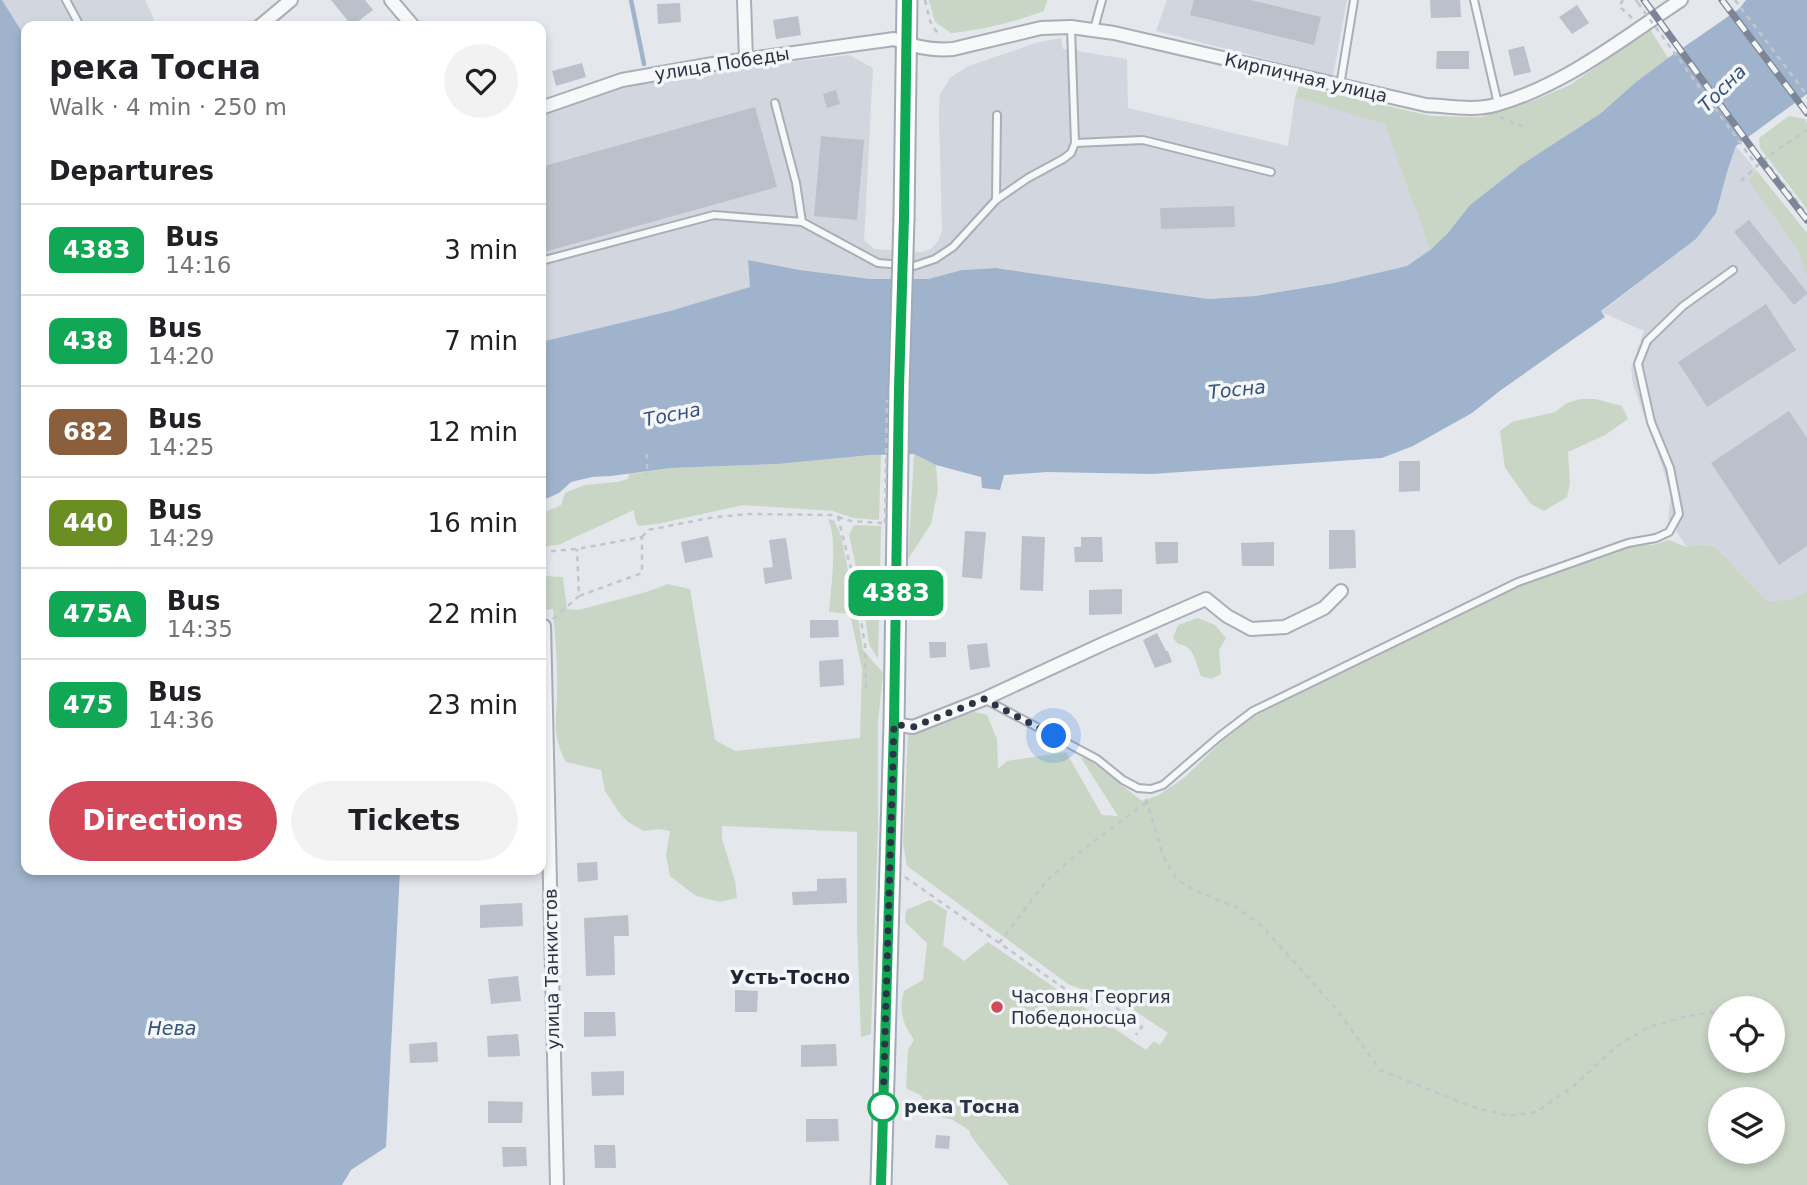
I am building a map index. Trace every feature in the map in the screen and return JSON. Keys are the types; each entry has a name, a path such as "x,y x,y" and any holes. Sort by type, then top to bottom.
{"main road":[{"path":"881,1185 894,724 891,520 904,218 907,0"}],"street":[{"path":"266,21 291,0"},
{"path":"391,0 409,21"},
{"path":"744,0 746,59"},
{"name":"Кирпичная улица","path":"907,44 939,51 1041,27 1094,29 1426,105 1478,108 1498,104 1551,84 1681,0"},
{"name":"улица Победы","path":"546,106 622,80 875,41 894,39 907,44"},
{"path":"894,724 913,727 984,699 1206,599 1227,616 1251,629 1285,627 1324,608 1340,591"},
{"name":"улица Танкистов","path":"546,712 557,1185"}],"lane":[{"path":"66,0 77,21"},
{"path":"1094,29 1102,0"},
{"path":"1340,86 1354,0"},
{"path":"1474,0 1498,104"},
{"path":"546,260 714,215 802,222 878,263 914,266 935,259 953,247 996,200 1071,153 1075,142 1071,27"},
{"path":"775,103 796,183 802,222"},
{"path":"996,200 997,115"},
{"path":"1075,142 1143,140 1271,172"},
{"path":"984,699 1097,760 1123,780 1138,788 1151,789 1163,785 1254,711 1300,687 1518,582 1628,543 1656,538 1669,532 1679,514 1670,468 1651,422 1638,364 1647,341 1683,306 1733,270"}],"path":[{"path":"925,0 930,22 939,36 953,49"},
{"path":"1623,0 1619,6 1642,26"},
{"path":"1735,0 1807,95"},
{"path":"1637,1 1757,166"},
{"path":"1741,181 1764,159 1807,130"},
{"path":"1764,159 1807,214"},
{"path":"647,454 647,475"},
{"path":"546,552 577,550 642,537 648,530 747,514 833,515 851,521 891,520"},
{"path":"838,517 856,589 865,645 866,691"},
{"path":"546,624 579,596 642,573 642,537"},
{"path":"577,550 579,596"},
{"path":"1144,789 1163,855 1176,879 1196,891 1236,907 1262,926 1338,1011 1380,1070 1473,1107 1510,1116 1535,1112 1574,1086 1617,1046 1648,1027 1708,1013"},
{"path":"999,943 1048,879 1084,848 1147,802"},
{"path":"891,867 1068,991 1115,1007 1142,1027 1136,1035"}],"shaded area":[{"path":"2,0 145,0 155,21 21,21 21,30"},
{"path":"1167,0 1347,0 1333,76 1156,31"},
{"path":"1061,38 1063,49 1127,59 1128,108 1288,146 1295,97 1385,123 1430,250 1407,266 1334,283 1255,296 1208,299 996,268 962,270 928,279 871,279 748,260 751,287 670,311 546,341 546,113 624,87 713,71 849,55 873,68 864,240 874,249 922,252 931,249 942,230 940,94 951,77 969,66 1039,42"},
{"path":"1736,146 1757,171 1749,180 1798,250 1807,275 1807,591 1792,599 1768,603 1714,546 1698,544 1687,547 1668,519 1671,496 1633,384 1631,368 1644,331 1601,312 1696,239"}],"green space":[{"path":"929,0 1047,0 1044,11 1033,15 987,28 951,33 935,22"},
{"path":"1650,29 1668,58 1601,113 1521,165 1470,205 1430,250 1385,124 1295,97 1299,86 1431,116 1481,117 1535,100 1570,85"},
{"path":"1789,116 1805,119 1807,123 1807,209 1760,148 1759,138"},
{"path":"1757,171 1807,233 1807,275 1798,250 1748,180"},
{"path":"1580,399 1595,399 1622,406 1628,419 1605,435 1568,452 1570,483 1567,497 1544,511 1531,504 1505,468 1500,431 1512,422 1555,412 1567,403"},
{"path":"881,454 879,520 853,518 833,511 743,505 638,526 634,510 558,545 546,546 546,512 561,505 565,493 585,485 617,482 628,479 629,474 671,468 778,464"},
{"path":"914,454 936,465 938,490 931,524 908,559"},
{"path":"828,519 834,520 841,536 863,650 883,673 878,721 878,827 871,1034 861,1037 857,832 722,826 722,839 735,881 737,898 720,902 696,896 670,876 666,855 670,831 644,831 628,822 605,791 601,770 566,762 558,743 556,727 557,671 553,609 546,610 546,576 563,577 567,609 579,610 668,584 690,589 715,740 735,751 860,738 862,669 850,614 829,612 833,551"},
{"path":"854,525 881,526 878,659 869,644 849,535"},
{"path":"1669,540 1687,547 1698,544 1714,546 1768,602 1792,599 1807,591 1807,1185 1009,1185 969,1130 951,1119 926,1114 922,1096 906,1088 908,1050 914,1040 907,1028 901,1005 904,991 923,980 927,943 905,922 906,910 930,900 947,911 943,945 964,961 988,942 1146,1050 1154,1041 1160,1045 1168,1033 1126,1005 1068,984 907,866 903,844 908,732 975,712 987,715 997,739 998,769 1007,761 1066,752 1102,815 1118,816 1081,758 1088,759 1142,801 1159,795 1185,777 1222,741 1253,717 1427,627 1520,586 1632,545 1653,545"},
{"path":"1198,618 1215,625 1226,638 1219,650 1221,674 1211,679 1201,676 1191,651 1173,638 1178,625"}],"water":[{"name":"Нева","path":"2,0 21,30 21,875 400,875 386,1147 351,1170 342,1185 0,1185"},
{"name":"Тосна","path":"1746,0 1807,0 1807,94 1736,146 1716,213 1696,239 1601,311 1605,317 1472,413 1413,446 1382,458 1152,474 1047,472 1004,475 1000,490 982,488 981,477 936,465 914,454 871,455 778,464 671,468 592,477 571,482 559,493 546,499 546,341 670,311 750,287 748,260 871,279 928,279 962,270 996,268 1208,299 1255,296 1334,283 1407,266 1447,234 1470,205 1521,165 1601,113 1636,82 1739,9"}],"building":[{"path":"331,0 365,0 373,10 359,21 348,21"},
{"path":"1194,0 1250,0 1321,17 1314,45 1190,15"},
{"path":"1430,0 1460,0 1461,17 1431,18"},
{"path":"680,3 681,22 658,24 657,4"},
{"path":"1577,5 1589,23 1572,34 1559,17"},
{"path":"798,16 801,35 776,39 773,20"},
{"path":"1524,46 1531,72 1514,76 1508,50"},
{"path":"1437,51 1469,51 1469,69 1436,69"},
{"path":"582,63 586,77 556,86 552,71"},
{"path":"836,90 840,104 827,108 823,94"},
{"path":"755,107 777,187 546,251 546,166"},
{"path":"821,136 864,140 857,220 814,216"},
{"path":"1234,206 1235,227 1161,229 1160,208"},
{"path":"1749,220 1807,292 1794,305 1734,232"},
{"path":"1766,304 1796,350 1707,407 1678,362"},
{"path":"1789,411 1807,438 1807,546 1779,565 1711,463"},
{"path":"1399,461 1420,461 1420,491 1399,492"},
{"path":"1329,530 1355,530 1356,568 1329,569"},
{"path":"965,531 986,532 982,579 962,577"},
{"path":"708,536 713,557 685,563 681,542"},
{"path":"1022,536 1045,537 1043,591 1020,590"},
{"path":"1081,537 1102,537 1103,562 1075,562 1074,547 1081,547"},
{"path":"786,538 792,579 765,584 763,568 773,567 769,540"},
{"path":"1155,542 1178,542 1178,563 1156,564"},
{"path":"1274,542 1274,566 1242,566 1241,543"},
{"path":"1122,589 1122,614 1089,615 1089,590"},
{"path":"810,620 838,620 839,637 810,638"},
{"path":"1157,633 1172,662 1155,668 1143,640"},
{"path":"929,642 946,642 946,657 930,658"},
{"path":"987,643 990,667 970,670 967,645"},
{"path":"843,659 844,685 820,687 819,661"},
{"path":"597,862 598,880 578,882 577,863"},
{"path":"846,878 847,903 793,905 792,892 817,891 817,879"},
{"path":"522,903 523,926 480,928 480,905"},
{"path":"628,915 629,936 614,936 615,975 586,976 584,918"},
{"path":"518,976 521,1001 491,1004 488,979"},
{"path":"735,990 758,991 757,1012 735,1012"},
{"path":"584,1012 615,1012 616,1036 584,1037"},
{"path":"518,1034 520,1056 488,1057 487,1036"},
{"path":"437,1042 438,1062 410,1063 409,1044"},
{"path":"836,1044 837,1066 801,1067 801,1045"},
{"path":"624,1071 624,1095 592,1096 591,1072"},
{"path":"488,1101 523,1102 522,1123 488,1123"},
{"path":"806,1119 838,1119 839,1141 806,1142"},
{"path":"936,1135 950,1136 949,1149 935,1148"},
{"path":"594,1145 615,1145 616,1168 595,1168"},
{"path":"502,1147 526,1147 527,1166 503,1167"}],"waterway":[{"path":"631,0 644,64"}],"railway":[{"path":"1644,0 1807,220"},
{"path":"1722,0 1807,113"}],"bus line":[{"name":"438З","path":"881,1185 891,867 907,0"}],"place":[{"name":"Часовня Георгия Победоносца","path":"997,1007"},
{"name":"река Тосна","path":"883,1107"}],"district":[{"name":"Усть-Тосно","path":"790,977"}],"route":[{"path":"883,1107 894,724 913,727 984,699 1054,736"}]}
